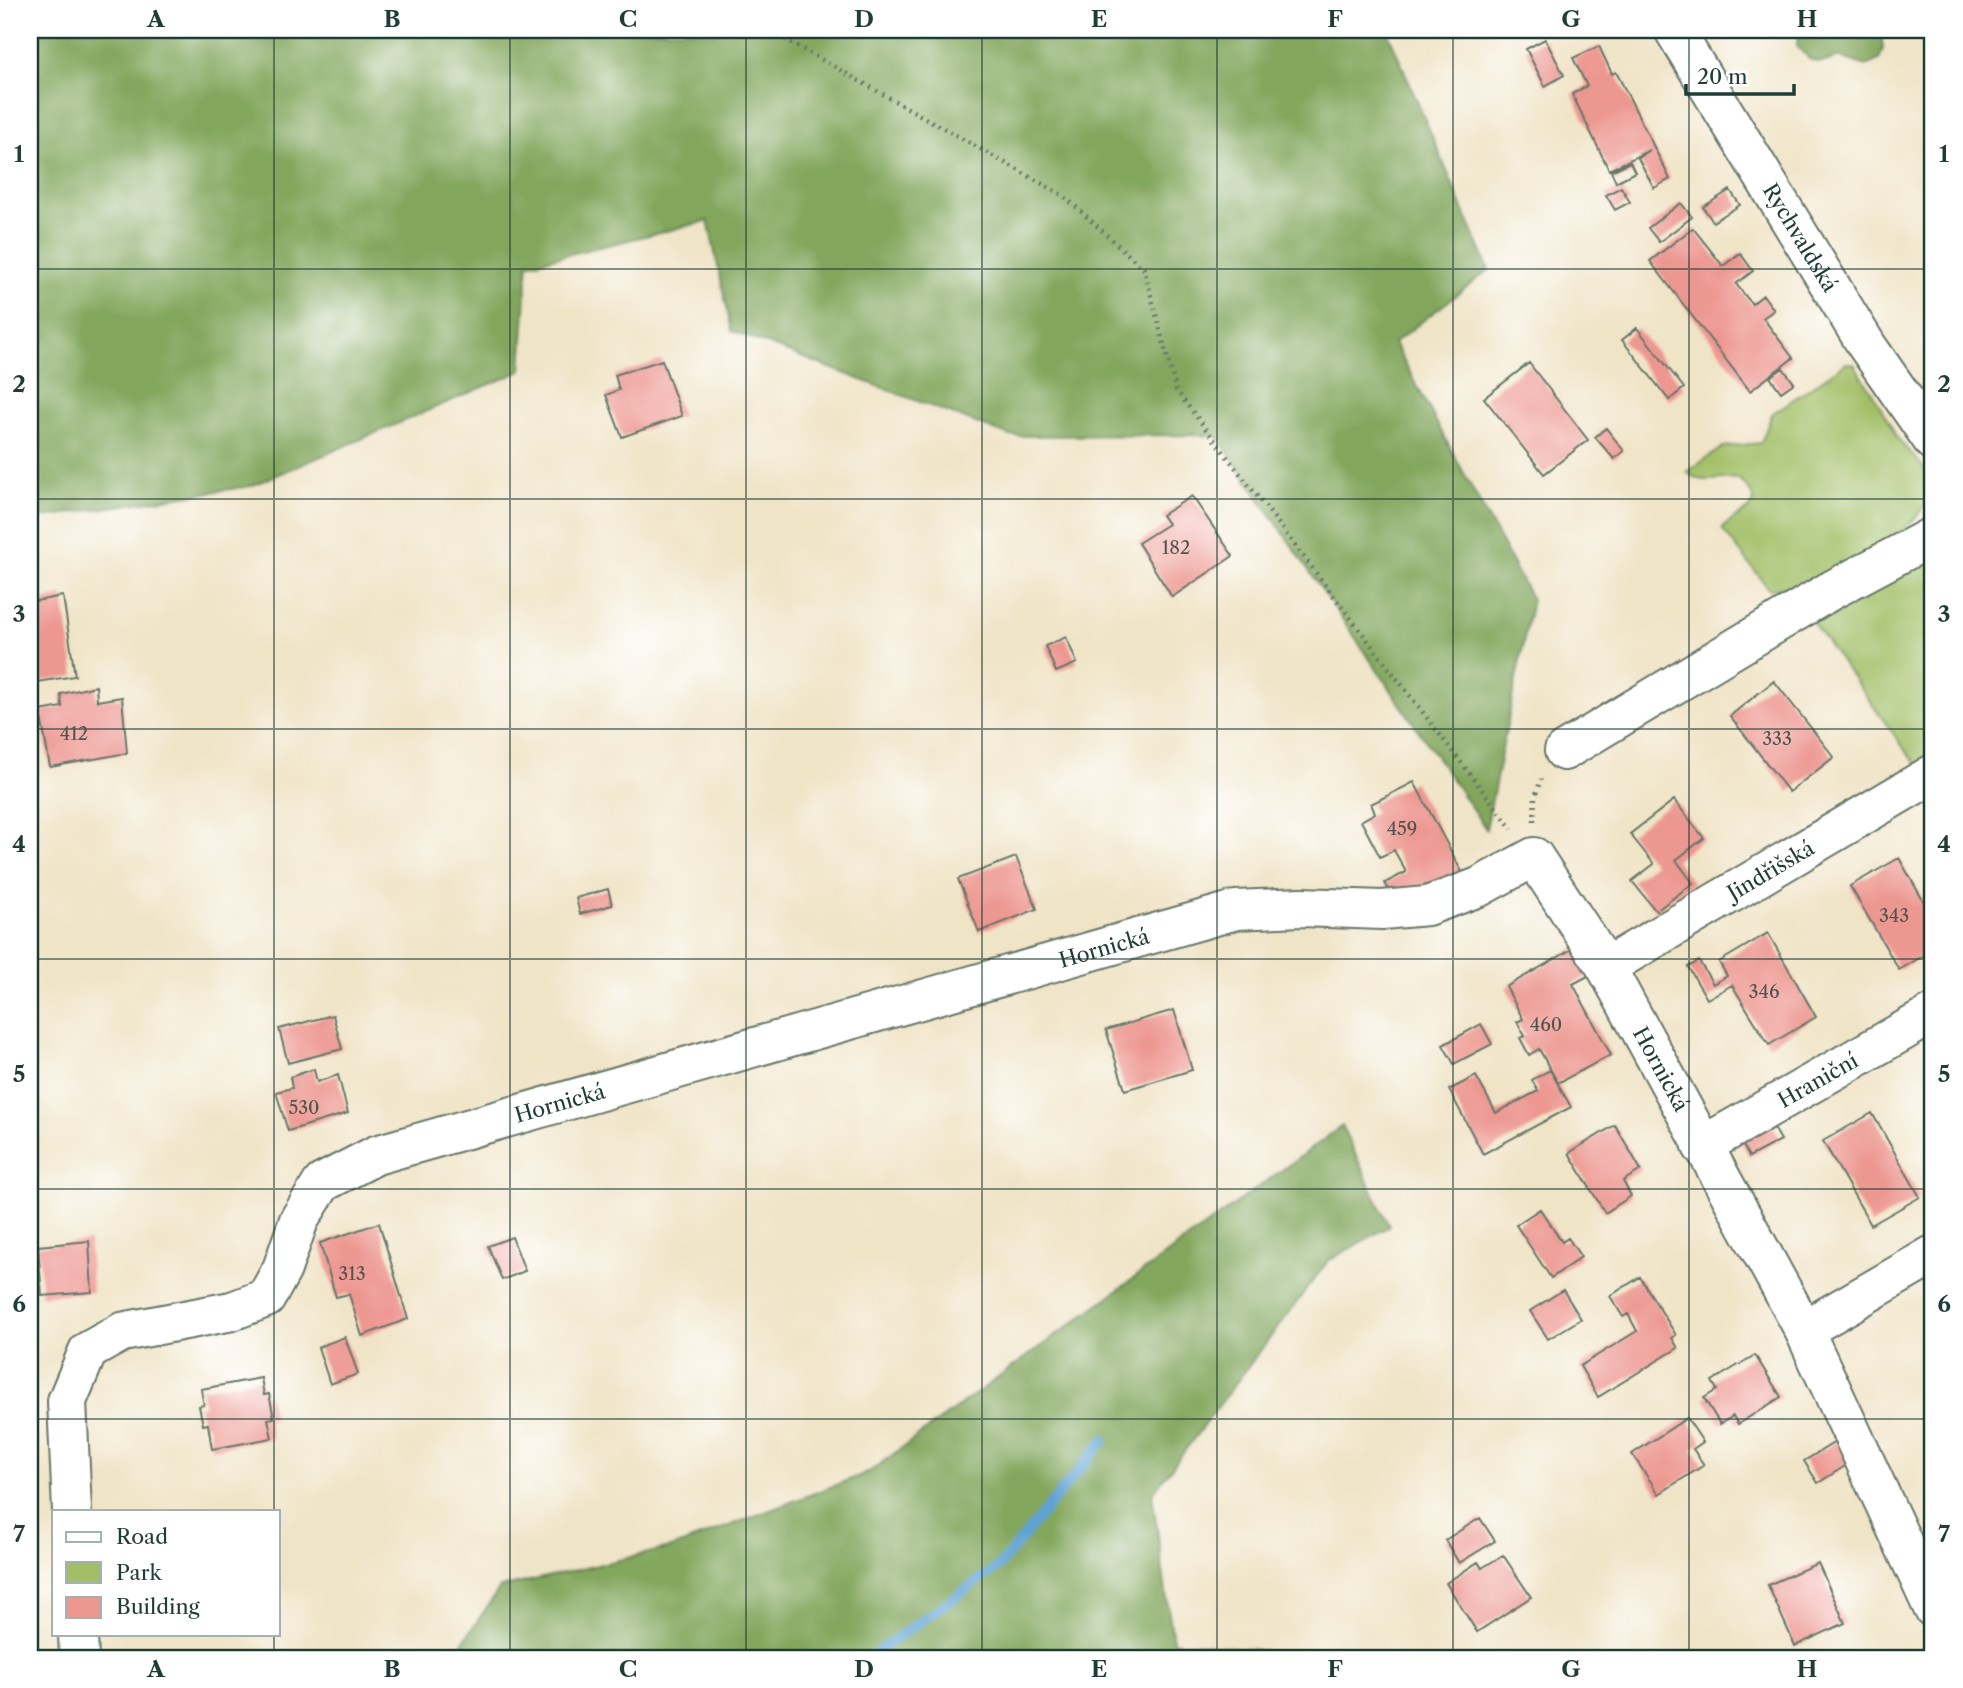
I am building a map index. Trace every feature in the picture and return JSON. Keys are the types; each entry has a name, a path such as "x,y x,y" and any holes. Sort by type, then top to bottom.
{"street":[{"name":"Rychvaldská","path":"1674,30 1867,346 1933,440"},
{"path":"1564,751 1829,591 1933,536"},
{"name":"Jindřišská","path":"1606,967 1933,774"},
{"name":"Hornická","path":"72,1510 67,1401 88,1351 122,1332 232,1311 266,1298 282,1269 299,1220 322,1183 376,1155 1236,910 1301,907 1382,910 1427,906 1479,887 1534,857 1606,967 1804,1330 1930,1595"},
{"name":"Hraniční","path":"1702,1146 1933,1014"},
{"path":"1804,1330 1933,1255"},
{"path":"78,1636 79,1658"}],"path":[{"path":"774,30 783,38 882,96 1064,195 1144,269 1176,390 1534,857"},
{"path":"1534,857 1535,797 1545,767 1564,751"}],"green space":[{"path":"30,30 1387,30 1489,270 1394,343 1532,600 1486,829 1216,435 1010,436 732,331 708,221 528,264 521,371 251,486 30,519"},
{"path":"1798,30 1881,30 1883,49 1879,60 1866,66 1840,57 1820,63 1797,47"},
{"path":"1846,363 1854,364 1899,440 1923,468 1929,482 1928,499 1917,516 1900,532 1855,562 1796,595 1783,586 1770,590 1722,529 1753,504 1749,490 1739,479 1705,480 1687,472 1723,447 1761,443 1772,414"},
{"path":"1933,552 1933,755 1917,766 1808,616"},
{"path":"1342,1126 1389,1226 1328,1261 1152,1494 1173,1641 1295,1654 1297,1658 452,1658 500,1588 674,1547 869,1472"}],"building":[{"path":"1545,39 1564,75 1545,86 1526,49"},
{"path":"1599,46 1612,74 1616,72 1670,179 1654,188 1638,158 1650,150 1609,170 1572,94 1587,86 1573,58"},
{"path":"1630,162 1635,172 1616,182 1611,171"},
{"path":"1621,187 1630,202 1615,210 1606,195"},
{"path":"1730,190 1740,205 1713,222 1703,207"},
{"path":"1681,203 1692,217 1659,242 1648,228"},
{"path":"1693,228 1723,266 1740,253 1753,271 1736,284 1752,304 1763,295 1774,310 1763,318 1793,358 1750,391 1650,261"},
{"path":"1637,328 1684,388 1669,400 1622,340"},
{"path":"662,360 682,416 622,437 606,395 619,390 615,375"},
{"path":"1529,363 1588,440 1544,474 1484,398"},
{"path":"1783,368 1794,383 1781,392 1770,377"},
{"path":"1606,428 1624,451 1614,459 1595,437"},
{"path":"1192,496 1233,556 1172,597 1138,543 1168,524 1162,515"},
{"path":"63,596 75,676 37,682 30,640 30,602"},
{"path":"1066,637 1077,663 1056,672 1045,646"},
{"path":"1774,681 1834,757 1789,792 1730,716"},
{"path":"96,686 97,701 122,697 127,753 50,767 40,711 62,707 61,694"},
{"path":"1414,782 1462,872 1409,900 1393,899 1385,883 1406,872 1394,850 1380,857 1361,821 1375,813 1371,804"},
{"path":"1674,800 1704,838 1676,860 1693,883 1656,911 1632,881 1654,864 1630,834"},
{"path":"1016,857 1037,909 979,932 958,879"},
{"path":"1899,858 1933,918 1933,950 1899,970 1850,886"},
{"path":"608,889 612,905 580,914 576,898"},
{"path":"1768,933 1816,1017 1769,1045 1732,985 1707,999 1688,967 1699,961 1713,984 1727,976 1719,962"},
{"path":"1574,948 1590,975 1573,984 1611,1055 1558,1083 1539,1049 1529,1055 1520,1038 1525,1036 1517,1022 1523,1019 1506,987"},
{"path":"1174,1010 1192,1070 1125,1090 1106,1030"},
{"path":"333,1015 342,1049 288,1063 279,1029"},
{"path":"1481,1024 1492,1044 1454,1064 1443,1045"},
{"path":"314,1069 317,1082 338,1075 348,1113 288,1131 276,1092 292,1088 290,1077"},
{"path":"1550,1070 1571,1107 1483,1154 1449,1090 1476,1076 1496,1113 1538,1091 1532,1080"},
{"path":"1872,1113 1920,1197 1871,1225 1823,1141"},
{"path":"1771,1123 1781,1140 1749,1157 1740,1140"},
{"path":"1615,1125 1641,1170 1623,1181 1631,1196 1605,1213 1569,1153"},
{"path":"1540,1209 1562,1242 1568,1238 1581,1257 1551,1278 1516,1225"},
{"path":"379,1223 408,1319 362,1336 349,1294 336,1297 320,1243"},
{"path":"512,1237 525,1271 502,1280 488,1246"},
{"path":"89,1241 92,1292 42,1296 38,1246"},
{"path":"1640,1277 1676,1335 1672,1338 1678,1348 1598,1397 1580,1366 1637,1331 1628,1314 1623,1317 1610,1296"},
{"path":"1563,1290 1581,1319 1548,1339 1530,1311"},
{"path":"345,1337 358,1374 330,1384 318,1347"},
{"path":"1755,1355 1781,1397 1738,1424 1733,1416 1720,1424 1704,1398 1717,1390 1712,1381"},
{"path":"261,1378 264,1395 269,1394 274,1418 268,1419 272,1438 212,1449 208,1424 203,1425 199,1406 204,1405 201,1389"},
{"path":"1687,1418 1703,1442 1693,1449 1704,1465 1659,1494 1632,1454"},
{"path":"1837,1441 1850,1463 1818,1483 1804,1461"},
{"path":"1480,1518 1495,1541 1459,1563 1445,1540"},
{"path":"1503,1555 1531,1597 1477,1632 1446,1583 1478,1562 1482,1568"},
{"path":"1818,1563 1845,1623 1795,1646 1768,1585"}],"waterway":[{"path":"30,34 33,30"},
{"path":"868,1658 999,1566 1104,1440"}]}
